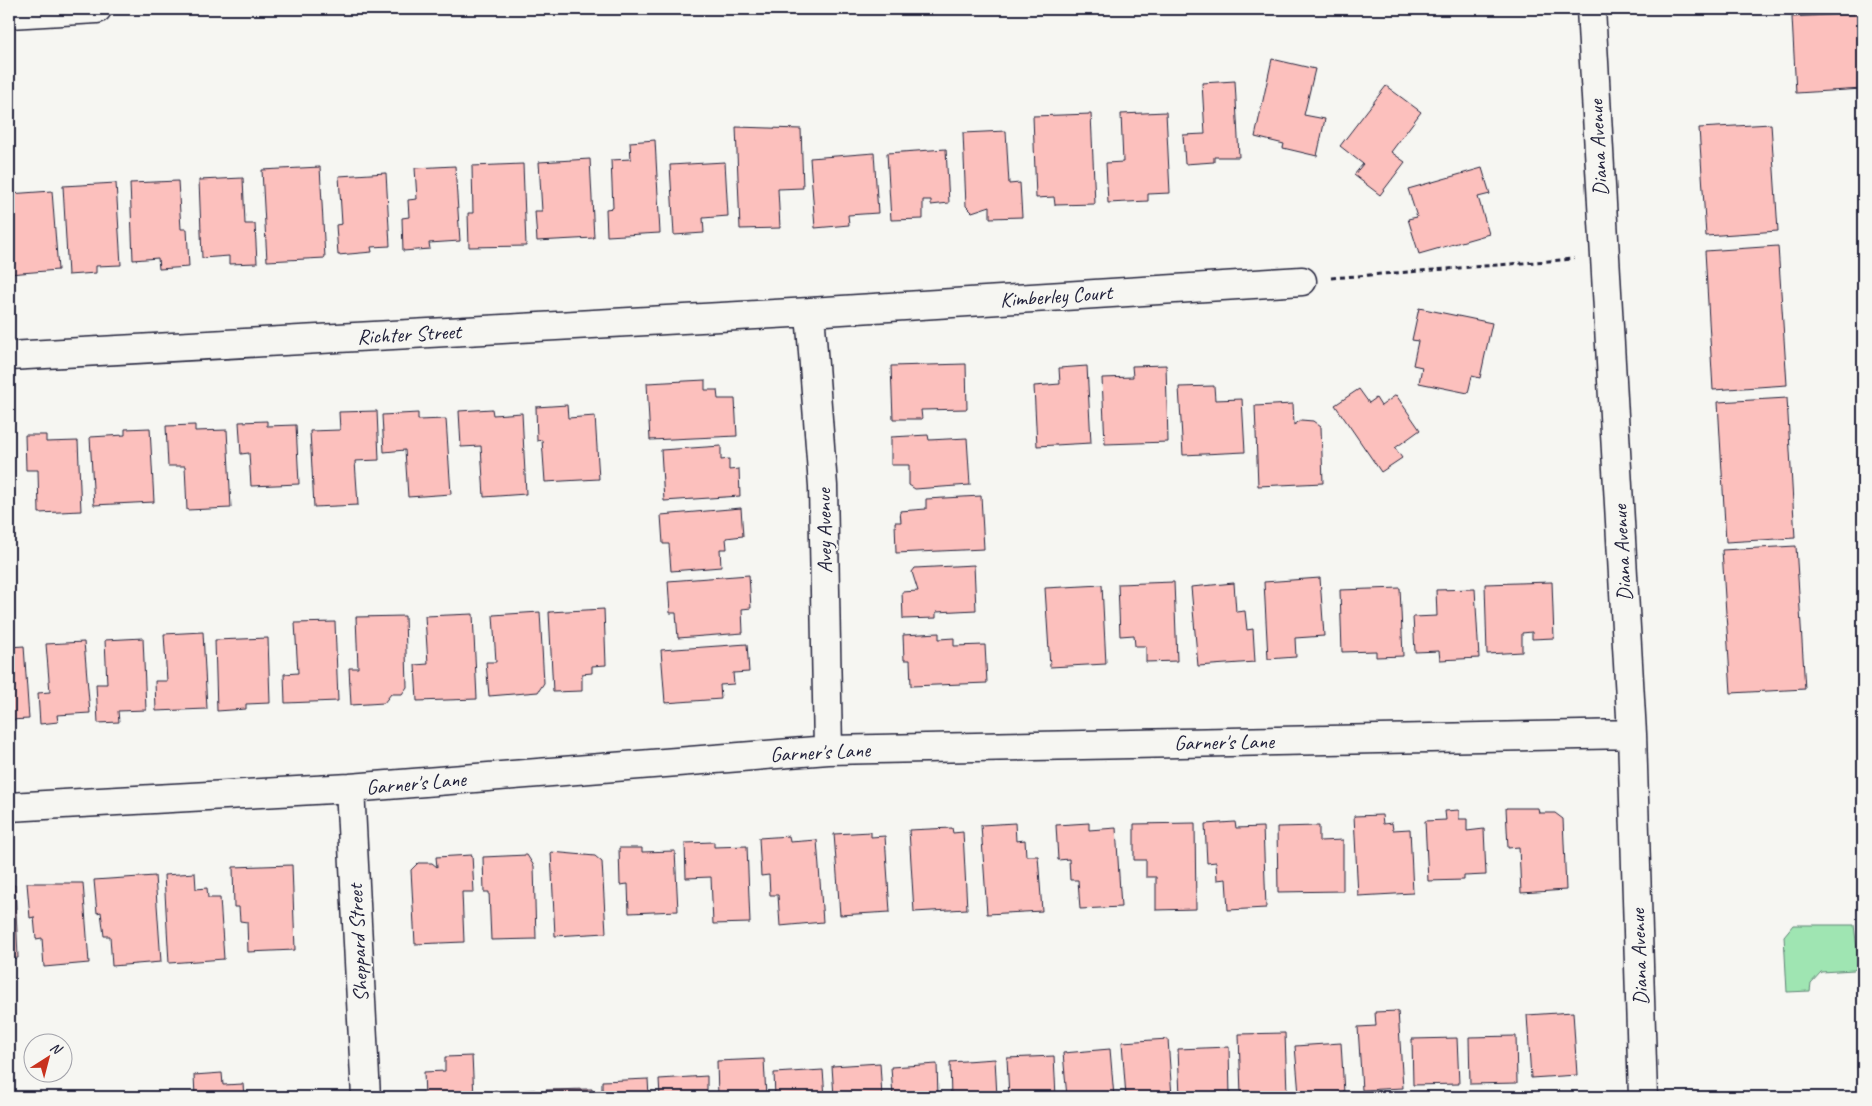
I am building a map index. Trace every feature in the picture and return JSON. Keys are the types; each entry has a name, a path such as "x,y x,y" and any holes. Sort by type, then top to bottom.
{"street":[{"path":"9,14 97,9"},
{"name":"Diana Avenue","path":"1591,9 1632,734 1643,1097"},
{"name":"Kimberley Court","path":"810,312 1302,281"},
{"name":"Richter Street","path":"9,356 810,312"},
{"name":"Avey Avenue","path":"810,312 823,486 828,750"},
{"name":"Garner's Lane","path":"9,807 350,788 828,750 1632,734"},
{"name":"Sheppard Street","path":"350,788 366,1097"}],"path":[{"path":"1302,281 1605,257"}],"green space":[{"path":"1793,925 1854,925 1859,965 1854,970 1821,972 1811,983 1810,991 1787,992 1784,936"}],"building":[{"path":"1863,13 1863,89 1796,93 1792,17"},
{"path":"1272,59 1315,69 1304,115 1325,119 1317,156 1283,148 1284,144 1255,137"},
{"path":"1235,81 1239,157 1214,157 1214,162 1185,164 1183,135 1205,134 1202,83"},
{"path":"1386,86 1421,112 1391,152 1405,162 1380,195 1354,175 1363,164 1340,146"},
{"path":"1166,112 1170,193 1148,194 1148,201 1108,203 1106,163 1123,162 1121,114"},
{"path":"1091,114 1095,204 1055,205 1054,197 1036,198 1033,116"},
{"path":"1771,124 1778,231 1706,236 1699,128"},
{"path":"736,127 801,129 803,188 778,189 780,228 740,229"},
{"path":"1006,131 1009,184 1020,183 1022,217 990,218 990,206 972,212 966,206 963,133"},
{"path":"655,140 660,233 607,236 606,209 613,208 611,160 631,159 630,142"},
{"path":"946,149 949,203 931,205 931,200 923,200 923,219 891,220 887,153"},
{"path":"874,153 878,213 848,215 849,225 815,228 810,158"},
{"path":"590,159 594,238 537,241 535,211 542,211 539,162"},
{"path":"725,162 728,216 703,218 704,233 674,235 670,165"},
{"path":"523,164 526,246 469,247 468,213 473,213 472,166"},
{"path":"455,166 460,241 429,243 430,249 403,251 402,218 409,217 408,200 417,199 415,168"},
{"path":"320,167 325,258 267,261 262,170"},
{"path":"1482,168 1490,194 1478,197 1489,234 1419,254 1408,219 1417,217 1408,189"},
{"path":"386,173 390,246 371,247 372,252 338,255 336,225 342,224 339,176"},
{"path":"243,178 245,224 255,224 257,263 229,264 229,256 202,258 199,180"},
{"path":"178,181 181,229 187,229 189,267 159,269 158,258 133,260 130,183"},
{"path":"116,183 121,265 96,266 96,273 68,275 63,186"},
{"path":"52,191 58,270 9,274 9,194"},
{"path":"1778,246 1787,385 1713,390 1705,251"},
{"path":"1419,308 1492,323 1480,378 1472,376 1468,393 1419,383 1422,367 1413,365 1418,341 1412,340"},
{"path":"966,364 967,409 921,410 922,419 893,419 891,366"},
{"path":"1166,365 1168,442 1105,444 1102,378 1133,377 1132,366"},
{"path":"1087,366 1091,443 1037,446 1034,386 1060,384 1059,368"},
{"path":"705,380 705,390 717,390 718,399 735,399 737,436 650,440 647,383"},
{"path":"1214,386 1215,400 1242,399 1245,452 1183,455 1179,387"},
{"path":"1359,389 1369,403 1376,398 1381,406 1396,395 1420,430 1395,448 1402,458 1381,472 1335,405"},
{"path":"1787,398 1795,538 1726,542 1718,402"},
{"path":"1293,404 1294,425 1301,420 1313,421 1321,427 1323,483 1258,486 1255,406"},
{"path":"567,405 568,418 595,416 599,479 545,482 542,440 537,441 536,407"},
{"path":"492,409 493,415 522,413 526,494 484,497 481,446 461,447 459,411"},
{"path":"377,411 379,460 355,461 358,505 314,507 310,431 340,430 339,412"},
{"path":"418,413 418,420 446,419 451,494 408,497 405,450 384,452 382,415"},
{"path":"267,421 267,426 296,425 299,484 251,486 249,453 241,454 239,422"},
{"path":"195,425 195,431 227,430 231,508 187,510 185,466 168,466 166,426"},
{"path":"150,428 154,502 94,505 90,437 125,435 125,429"},
{"path":"25,435 46,435 46,442 78,441 81,511 39,513 38,470 26,470"},
{"path":"928,435 929,440 967,438 970,485 915,489 909,485 909,465 891,465 891,437"},
{"path":"721,446 721,460 729,459 729,470 739,469 740,496 664,501 661,450"},
{"path":"981,496 984,549 896,553 895,522 901,522 900,511 926,509 926,499"},
{"path":"741,508 743,536 726,538 727,549 720,549 721,567 671,571 669,544 663,544 661,515"},
{"path":"1796,546 1805,689 1731,693 1722,550"},
{"path":"974,565 976,610 936,612 936,618 903,619 902,592 918,591 912,572 915,568"},
{"path":"749,575 751,608 742,609 743,633 678,638 676,613 670,613 668,581"},
{"path":"1320,578 1324,636 1295,638 1296,657 1268,659 1264,582"},
{"path":"1174,582 1177,661 1146,662 1146,646 1135,646 1134,635 1120,636 1118,584"},
{"path":"1552,582 1554,638 1532,639 1532,632 1522,633 1522,652 1487,654 1485,584"},
{"path":"1234,583 1236,612 1245,611 1247,630 1253,629 1255,662 1198,666 1191,587"},
{"path":"1102,585 1106,664 1050,667 1045,588"},
{"path":"1400,588 1403,656 1376,657 1376,651 1342,652 1340,590"},
{"path":"1475,589 1479,658 1440,660 1439,651 1415,652 1413,617 1437,616 1436,590"},
{"path":"604,609 606,665 592,666 592,673 582,674 582,691 553,692 549,612"},
{"path":"540,612 544,683 538,692 489,696 486,662 496,662 493,615"},
{"path":"473,614 477,699 417,701 415,665 428,664 425,616"},
{"path":"405,616 407,687 402,694 391,694 384,703 351,705 349,668 358,668 356,617"},
{"path":"335,622 338,701 285,703 284,674 298,673 295,623"},
{"path":"203,632 207,709 156,711 155,681 167,681 164,634"},
{"path":"939,633 939,639 954,638 954,646 985,645 987,683 911,686 910,660 904,660 903,635"},
{"path":"143,638 146,710 118,711 119,722 98,723 96,684 107,684 105,640"},
{"path":"268,638 270,703 246,704 246,709 217,711 215,640"},
{"path":"84,642 90,713 57,715 58,722 40,724 38,693 50,692 46,644"},
{"path":"747,644 749,672 733,673 734,684 720,685 721,699 665,703 661,650"},
{"path":"24,646 29,719 9,720 9,647"},
{"path":"1506,808 1538,808 1539,813 1555,813 1563,819 1566,890 1521,893 1519,847 1508,848"},
{"path":"1459,810 1459,819 1467,819 1467,831 1484,829 1486,875 1464,876 1464,880 1428,881 1425,821 1446,820 1445,811"},
{"path":"1382,815 1383,824 1392,823 1393,830 1410,829 1413,893 1358,896 1354,816"},
{"path":"1235,822 1236,828 1263,827 1266,908 1228,910 1226,879 1217,880 1216,862 1207,863 1205,824"},
{"path":"1015,823 1016,841 1025,840 1026,856 1038,856 1042,911 987,914 981,825"},
{"path":"1089,823 1089,830 1116,828 1121,907 1080,909 1078,880 1070,880 1069,859 1058,860 1056,825"},
{"path":"1195,823 1196,909 1156,910 1156,877 1146,877 1146,860 1134,860 1134,824"},
{"path":"1319,826 1319,841 1343,840 1343,891 1278,892 1277,827"},
{"path":"952,828 953,833 963,832 967,909 914,912 909,830"},
{"path":"871,832 871,837 885,836 890,912 840,915 834,834"},
{"path":"789,836 790,842 817,840 823,922 780,926 778,895 770,895 769,875 761,876 759,838"},
{"path":"714,842 714,847 747,846 750,923 713,924 711,877 686,878 685,843"},
{"path":"619,848 642,848 642,852 675,851 678,911 629,913 628,884 620,885"},
{"path":"551,852 595,856 602,862 606,933 555,936"},
{"path":"472,855 474,892 462,892 464,942 415,944 411,870 418,863 432,863 437,867 436,857"},
{"path":"527,855 534,866 536,939 491,940 489,892 484,892 483,857"},
{"path":"292,865 295,950 248,952 247,922 240,921 239,907 234,907 233,867"},
{"path":"195,873 196,889 207,888 208,898 220,898 224,959 169,963 164,875"},
{"path":"155,876 161,962 112,966 110,936 104,936 101,912 97,913 94,880"},
{"path":"27,883 83,883 89,963 44,967 42,938 36,939 34,917 30,918"},
{"path":"9,885 15,885 18,958 9,959"},
{"path":"1398,1011 1403,1088 1362,1090 1358,1027 1376,1026 1375,1012"},
{"path":"1573,1012 1577,1075 1531,1078 1527,1015"},
{"path":"1285,1033 1287,1094 1241,1095 1239,1034"},
{"path":"1516,1036 1517,1083 1470,1084 1469,1037"},
{"path":"1457,1038 1459,1084 1413,1085 1412,1039"},
{"path":"1168,1039 1172,1097 1126,1097 1122,1042"},
{"path":"1341,1043 1344,1093 1299,1095 1295,1046"},
{"path":"1229,1047 1230,1097 1180,1097 1178,1049"},
{"path":"1110,1049 1114,1097 1067,1097 1063,1053"},
{"path":"472,1056 474,1097 425,1097 424,1072 445,1071 445,1057"},
{"path":"1054,1056 1056,1097 1009,1097 1007,1058"},
{"path":"764,1059 766,1097 718,1097 717,1061"},
{"path":"995,1059 997,1097 951,1097 950,1062"},
{"path":"880,1063 882,1097 834,1097 832,1066"},
{"path":"937,1064 938,1097 893,1097 891,1067"},
{"path":"823,1070 825,1097 775,1097 774,1073"},
{"path":"222,1073 223,1085 243,1084 244,1097 195,1097 194,1075"},
{"path":"707,1076 707,1097 660,1097 659,1079"},
{"path":"648,1079 649,1097 602,1097 602,1081"},
{"path":"592,1089 592,1097 546,1097 546,1090"},
{"path":"535,1090 535,1097 486,1097 486,1092"}]}
